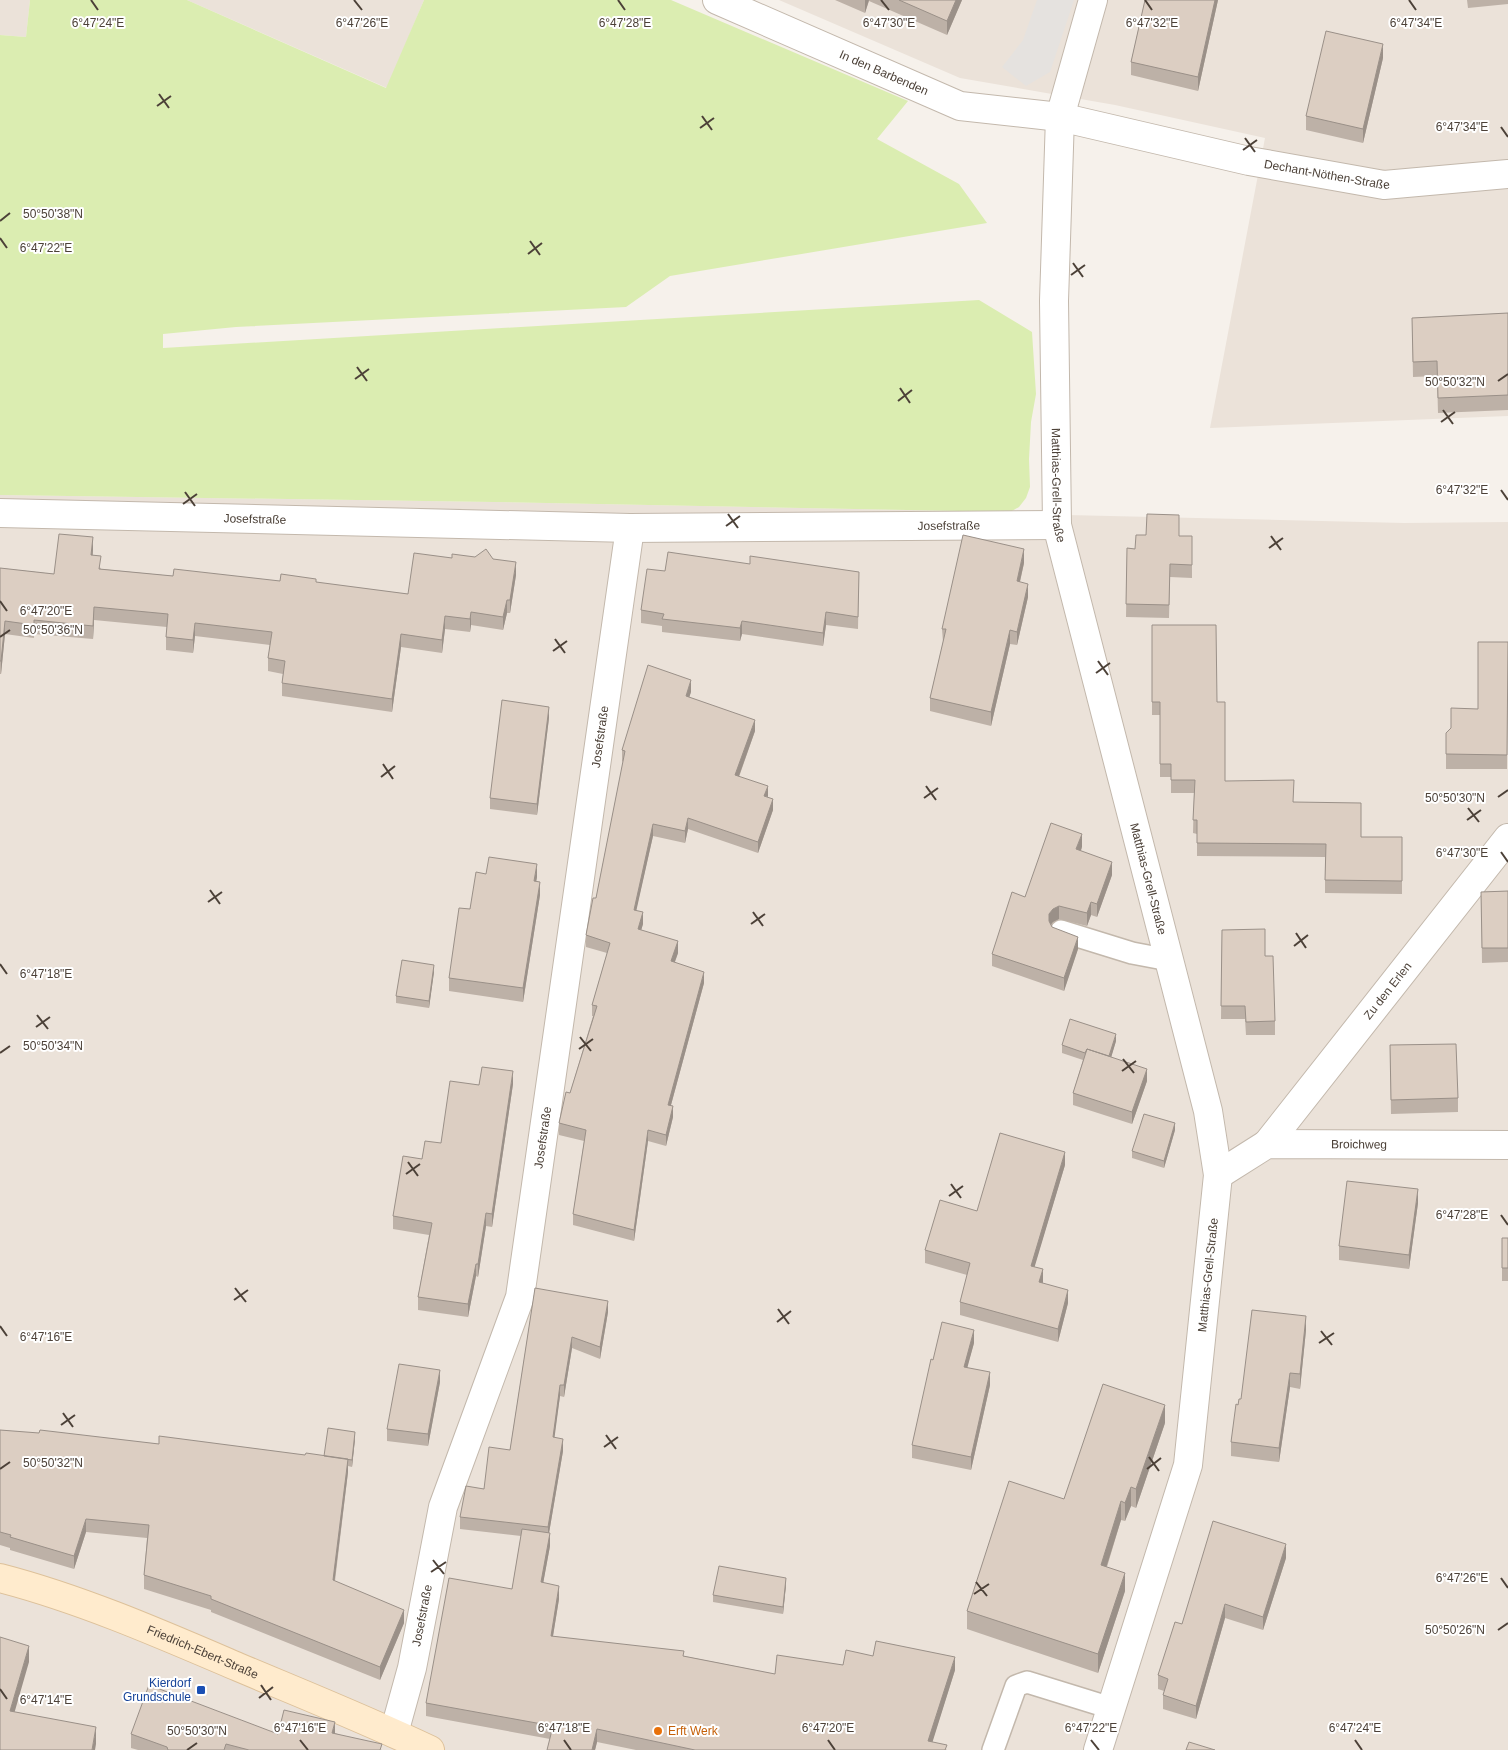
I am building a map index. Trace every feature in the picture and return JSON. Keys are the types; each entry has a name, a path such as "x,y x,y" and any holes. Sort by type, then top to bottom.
{"main road":[{"name":"Friedrich-Ebert-Straße","path":"0,1578 45,1590 197,1649 430,1750"}],"street":[{"name":"In den Barbenden","path":"717,0 960,106 1060,117"},
{"name":"Matthias-Grell-Straße","path":"1093,0 1060,117 1054,301 1057,525 1208,1111 1218,1175 1188,1466 1098,1750"},
{"name":"Dechant-Nöthen-Straße","path":"1060,117 1248,161 1384,185 1508,174"},
{"name":"Josefstraße","path":"0,513 630,528 1057,525"},
{"name":"Josefstraße","path":"394,1733 412,1668 443,1506 520,1297 630,528"},
{"name":"Zu den Erlen","path":"1266,1144 1508,838"},
{"name":"Broichweg","path":"1266,1144 1508,1145"},
{"path":"1218,1175 1266,1144"}],"lane":[{"path":"1061,931 1132,953 1169,960"},
{"path":"993,1750 1016,1686 1027,1682 1111,1708"}],"shaded area":[{"path":"0,0 30,0 26,37 0,35"},
{"path":"187,0 424,0 387,88"},
{"path":"779,0 1508,0 1508,416 1210,428 1265,138 1115,105 960,78"},
{"path":"1037,0 1074,0 1050,72 1026,86 1002,67 1023,40"},
{"path":"0,495 1010,512 1404,523 1508,522 1508,1750 0,1750"}],"green space":[{"path":"30,0 187,0 386,88 424,0 671,0 908,101 877,139 959,184 987,223 670,276 626,307 236,327 163,334 163,348 979,300 1032,332 1036,394 1031,422 1030,487 1026,498 1019,507 1010,512 0,495 0,35 26,37"}],"building":[{"path":"899,0 956,0 947,21"},
{"path":"1145,0 1215,0 1198,77 1131,62"},
{"path":"1326,31 1383,44 1363,129 1306,116"},
{"path":"1508,313 1508,395 1438,398 1437,361 1413,362 1412,318"},
{"path":"1147,514 1179,515 1179,536 1192,536 1192,565 1170,564 1169,605 1126,604 1127,548 1135,549 1136,535 1146,535"},
{"path":"59,534 93,537 91,555 101,556 99,569 173,576 174,569 280,581 281,574 316,579 316,582 408,594 414,553 452,558 452,554 475,557 486,549 493,559 516,562 510,600 507,600 503,617 471,612 470,619 445,616 442,640 401,634 392,699 282,683 285,661 268,658 272,632 195,623 193,640 166,637 168,614 94,607 93,626 34,620 34,625 5,621 0,661 0,568 54,574"},
{"path":"963,535 1024,549 1017,581 1028,584 1017,632 1010,630 991,712 930,698 946,629 942,629"},
{"path":"668,552 750,564 750,556 859,572 858,617 826,612 823,633 742,621 740,628 662,619 664,614 641,610 647,569 665,571"},
{"path":"1152,625 1216,625 1217,702 1225,702 1225,781 1294,780 1293,802 1361,803 1361,837 1402,837 1402,881 1325,880 1326,844 1197,843 1197,820 1193,820 1195,780 1171,780 1171,764 1160,764 1160,702 1152,702"},
{"path":"1478,642 1508,642 1507,755 1446,754 1446,733 1451,728 1451,708 1478,709"},
{"path":"648,665 691,680 686,696 755,720 735,775 768,786 764,796 773,799 758,842 688,818 685,831 653,824 634,910 643,912 638,929 678,941 671,961 704,972 668,1105 673,1106 666,1135 648,1130 634,1230 573,1214 586,1130 559,1123 566,1092 570,1093 597,1006 592,1005 610,943 586,935 593,898 596,898 625,751 622,750"},
{"path":"502,700 549,707 537,804 490,798"},
{"path":"1051,823 1082,834 1076,849 1112,862 1097,904 1091,902 1087,913 1059,906 1049,914 1049,921 1052,927 1078,937 1064,978 992,954 1012,892 1025,897"},
{"path":"489,857 537,864 534,881 540,882 523,988 449,978 459,908 470,909 476,872 486,874"},
{"path":"1508,891 1508,948 1482,948 1481,892"},
{"path":"1265,929 1265,956 1273,956 1275,1021 1246,1022 1245,1006 1221,1006 1222,930"},
{"path":"402,960 434,965 429,1001 396,996"},
{"path":"1070,1019 1116,1034 1109,1056 1087,1049 1085,1053 1062,1045"},
{"path":"1456,1044 1458,1098 1391,1100 1390,1045"},
{"path":"1087,1049 1147,1069 1132,1112 1073,1093"},
{"path":"482,1067 513,1071 492,1214 486,1213 478,1264 476,1264 468,1304 418,1297 432,1223 393,1216 403,1156 422,1159 425,1141 441,1143 450,1081 479,1085"},
{"path":"1144,1114 1175,1123 1164,1161 1132,1151"},
{"path":"1000,1133 1065,1152 1031,1266 1043,1269 1039,1282 1068,1290 1058,1329 960,1302 970,1263 925,1250 940,1200 977,1211"},
{"path":"1347,1181 1418,1189 1409,1255 1339,1246"},
{"path":"1502,1238 1508,1238 1508,1268 1502,1268"},
{"path":"535,1288 608,1301 600,1347 572,1337 564,1385 560,1385 553,1437 563,1439 548,1527 460,1517 466,1486 484,1489 489,1447 510,1450"},
{"path":"1252,1310 1306,1316 1300,1374 1290,1373 1279,1448 1231,1442 1236,1404 1238,1405 1239,1399 1241,1399"},
{"path":"942,1322 974,1330 964,1367 990,1372 971,1457 912,1445 931,1359 933,1360"},
{"path":"399,1364 440,1370 428,1434 387,1429"},
{"path":"1103,1384 1165,1405 1136,1489 1131,1487 1125,1503 1121,1501 1101,1565 1125,1573 1098,1654 967,1611 1009,1481 1064,1499"},
{"path":"328,1428 355,1432 352,1460 324,1456"},
{"path":"0,1430 39,1433 40,1430 159,1444 159,1436 348,1459 333,1580 404,1610 380,1667 211,1599 211,1596 144,1575 149,1525 86,1519 74,1556 10,1537 11,1535 0,1532"},
{"path":"1213,1521 1286,1544 1263,1617 1225,1604 1196,1706 1163,1695 1168,1679 1158,1675 1175,1622 1182,1624"},
{"path":"522,1529 550,1533 541,1582 559,1586 551,1636 684,1651 683,1656 775,1674 777,1655 843,1665 846,1650 873,1656 876,1641 955,1657 928,1741 947,1745 945,1750 695,1750 597,1729 592,1750 547,1750 553,1726 426,1703 449,1578 512,1589"},
{"path":"719,1566 786,1578 783,1607 713,1595"},
{"path":"0,1637 29,1646 10,1711 96,1727 92,1750 0,1750"},
{"path":"149,1685 278,1734 284,1710 335,1722 332,1733 382,1744 380,1750 249,1750 226,1744 224,1750 168,1750 167,1747 131,1734"},
{"path":"1189,1742 1215,1750 1186,1750"}],"place":[{"name":"Kierdorf Grundschule","path":"201,1690"},
{"name":"Erft Werk","path":"658,1731"}]}
